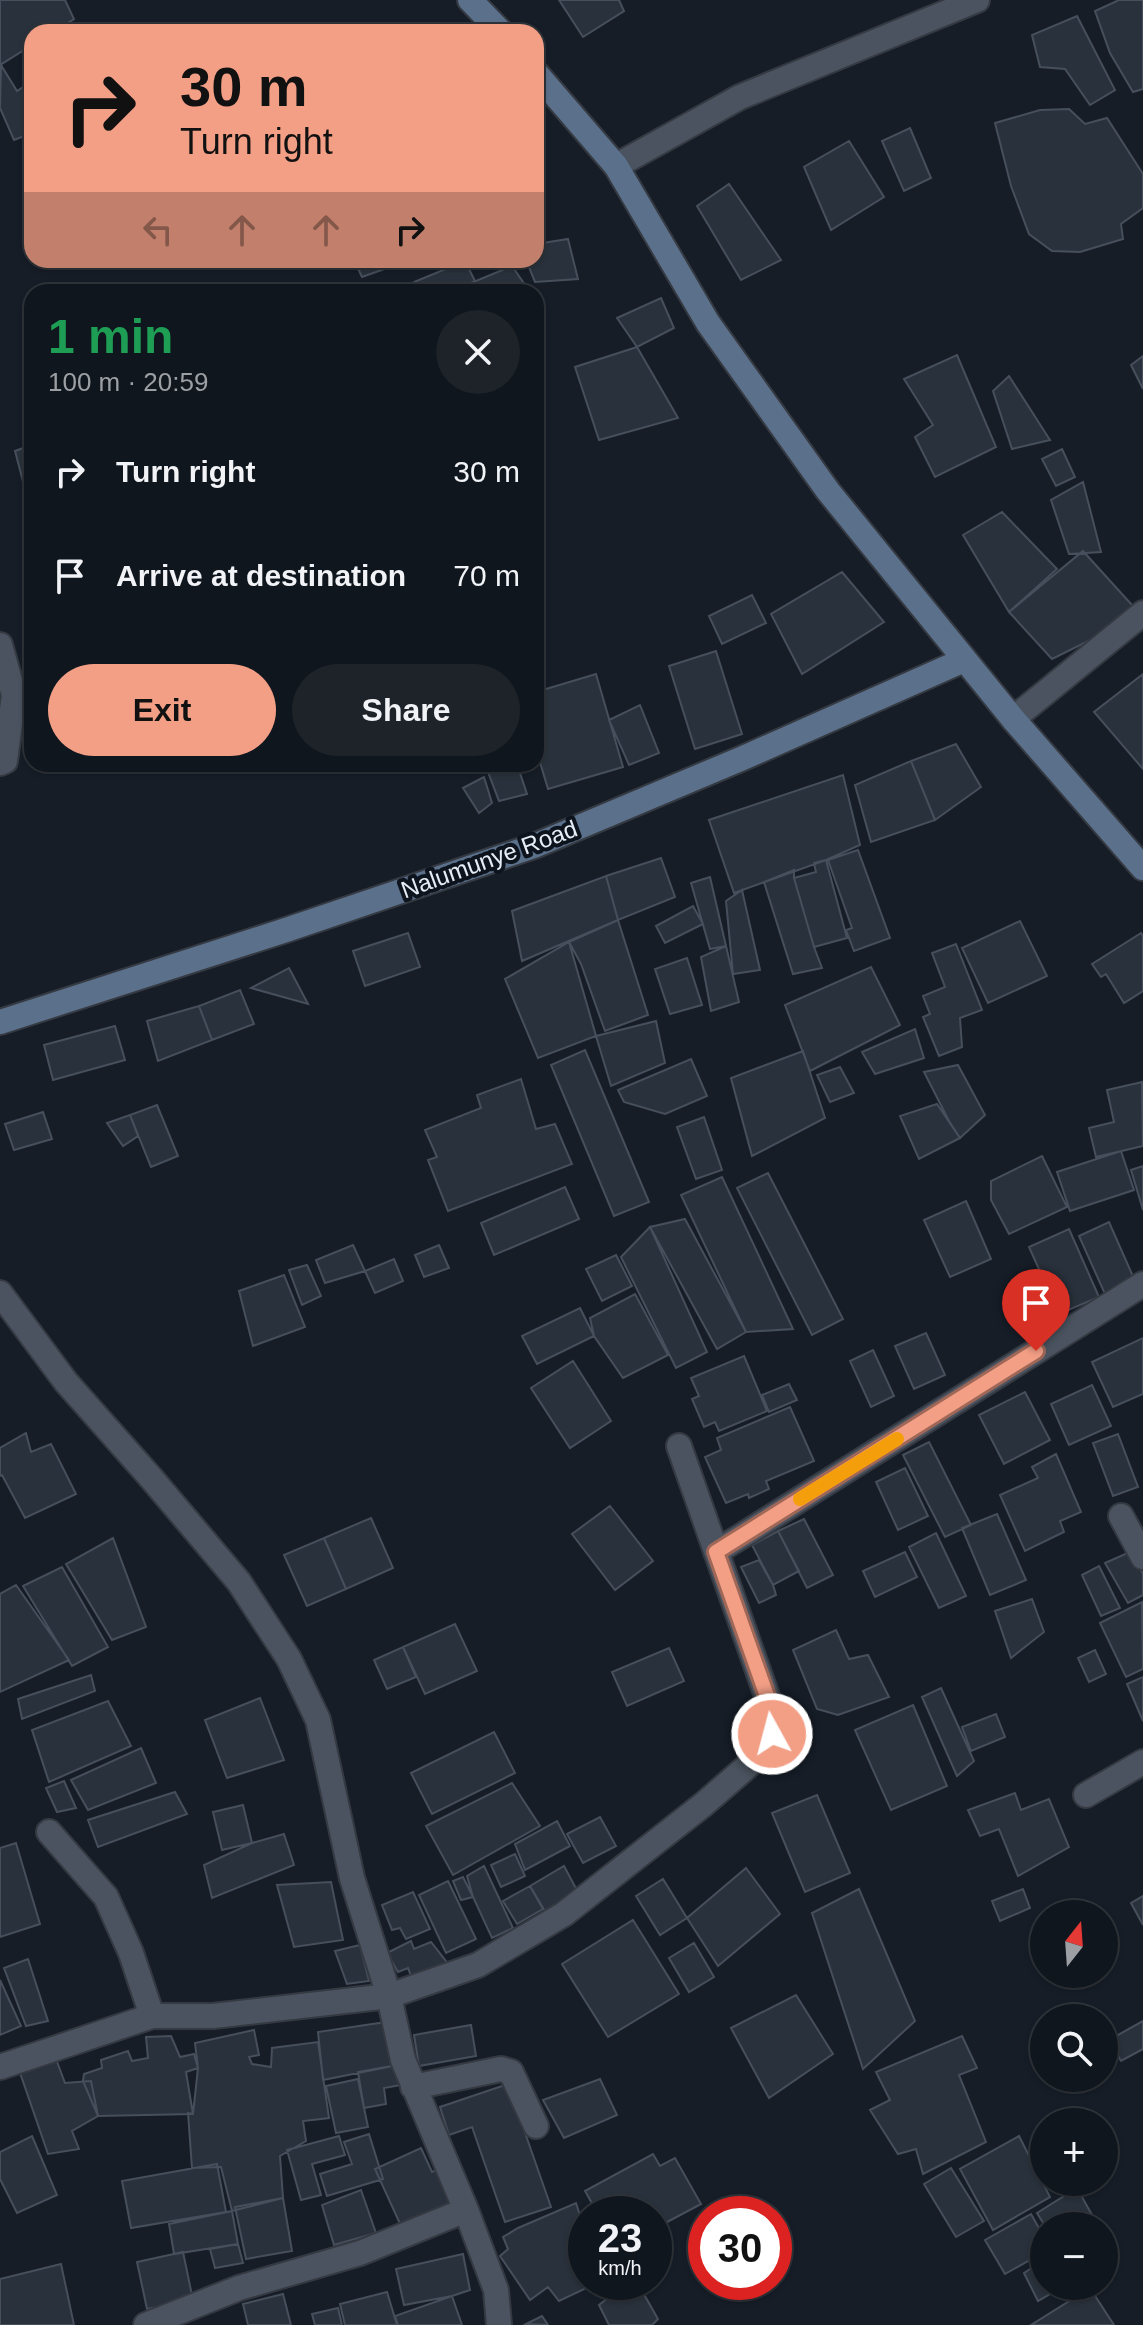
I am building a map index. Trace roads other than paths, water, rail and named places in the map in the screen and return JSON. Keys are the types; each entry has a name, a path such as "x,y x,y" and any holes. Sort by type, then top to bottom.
{"street":[{"path":"470,0 493,24"},
{"path":"616,166 740,97 977,0"},
{"path":"544,82 616,166 708,323 828,491 1013,719 1143,868"},
{"path":"1013,719 1143,613"},
{"path":"0,645 14,695 5,761 0,763"},
{"name":"Nalumunye Road","path":"0,1022 534,846 964,660"},
{"path":"716,1552 1143,1284"},
{"path":"0,1293 66,1382 239,1582 289,1659 318,1720 352,1878 389,1996 403,2060 496,2290 499,2325"},
{"path":"0,2067 152,2016 213,2016 389,1996 478,1965 564,1914 682,1822 759,1756 772,1734 774,1716 679,1446"},
{"path":"1121,1516 1143,1557"},
{"path":"1086,1795 1143,1762"},
{"path":"49,1832 106,1897 131,1953 152,2016"},
{"path":"413,2087 501,2069 511,2072 536,2126"},
{"path":"146,2325 239,2288 360,2253 466,2210"}]}
